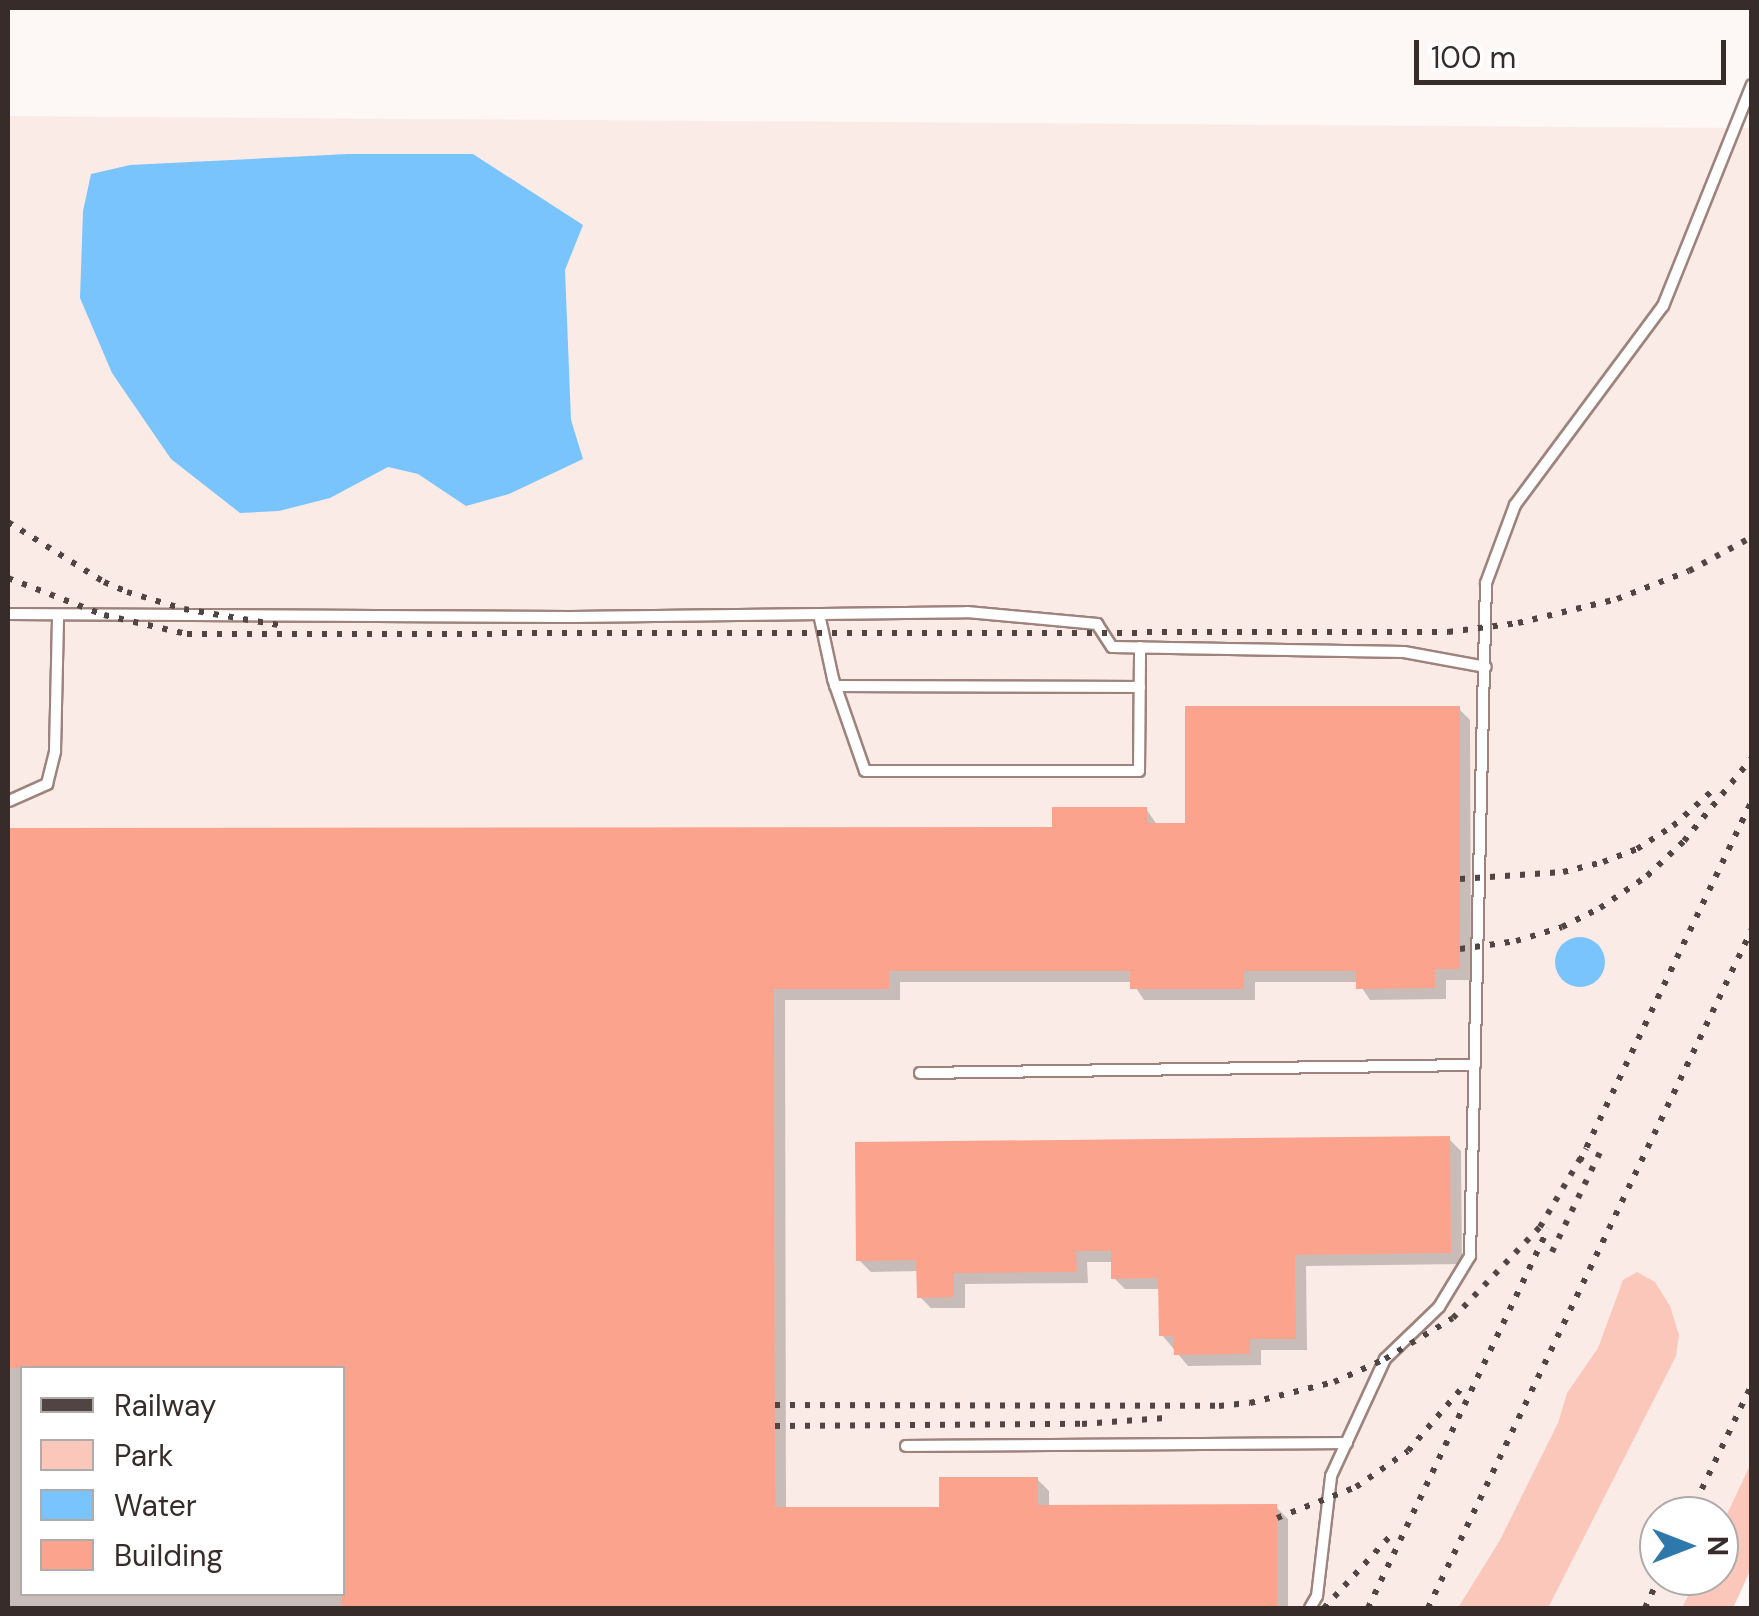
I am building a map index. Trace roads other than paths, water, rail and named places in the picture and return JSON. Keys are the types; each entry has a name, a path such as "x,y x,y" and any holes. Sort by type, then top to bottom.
{"lane":[{"path":"1310,1608 1318,1596 1331,1476 1346,1443 1385,1360 1440,1307 1470,1256 1486,584 1515,506 1663,306 1752,84"},
{"path":"8,614 966,612 1097,624 1112,647 1404,652 1486,668"},
{"path":"9,801 47,784 55,751 58,614"},
{"path":"819,614 835,686 865,771 1140,771 1140,647"},
{"path":"835,686 1140,687"},
{"path":"920,1073 1476,1065"},
{"path":"906,1446 1346,1443"}],"water":[{"path":"348,154 473,154 583,225 565,270 571,420 583,459 509,494 466,506 418,474 388,467 330,498 279,511 240,513 171,459 112,373 80,298 83,211 91,174 130,165"},
{"path":"1570,938 1590,938 1604,952 1604,972 1590,986 1570,986 1556,972 1556,952"}],"railway":[{"path":"8,522 104,582 127,592 184,609 279,625"},
{"path":"8,578 104,615 187,634 1448,632 1518,623 1617,599 1689,571 1752,537"},
{"path":"1460,949 1516,941 1562,927 1600,908 1647,876 1684,841 1752,758"},
{"path":"1460,879 1563,872 1603,862 1637,849 1673,826 1713,790"},
{"path":"1580,1161 1752,801"},
{"path":"1428,1608 1752,929"},
{"path":"1552,1252 1602,1148"},
{"path":"775,1405 1219,1406 1250,1403 1334,1382 1385,1359 1453,1318 1540,1227 1586,1149"},
{"path":"1368,1608 1548,1229"},
{"path":"1699,1496 1752,1384"},
{"path":"1277,1518 1356,1487 1408,1451 1461,1389"},
{"path":"775,1426 1082,1424 1165,1418"},
{"path":"1324,1608 1394,1532"},
{"path":"1645,1608 1651,1596"}]}
